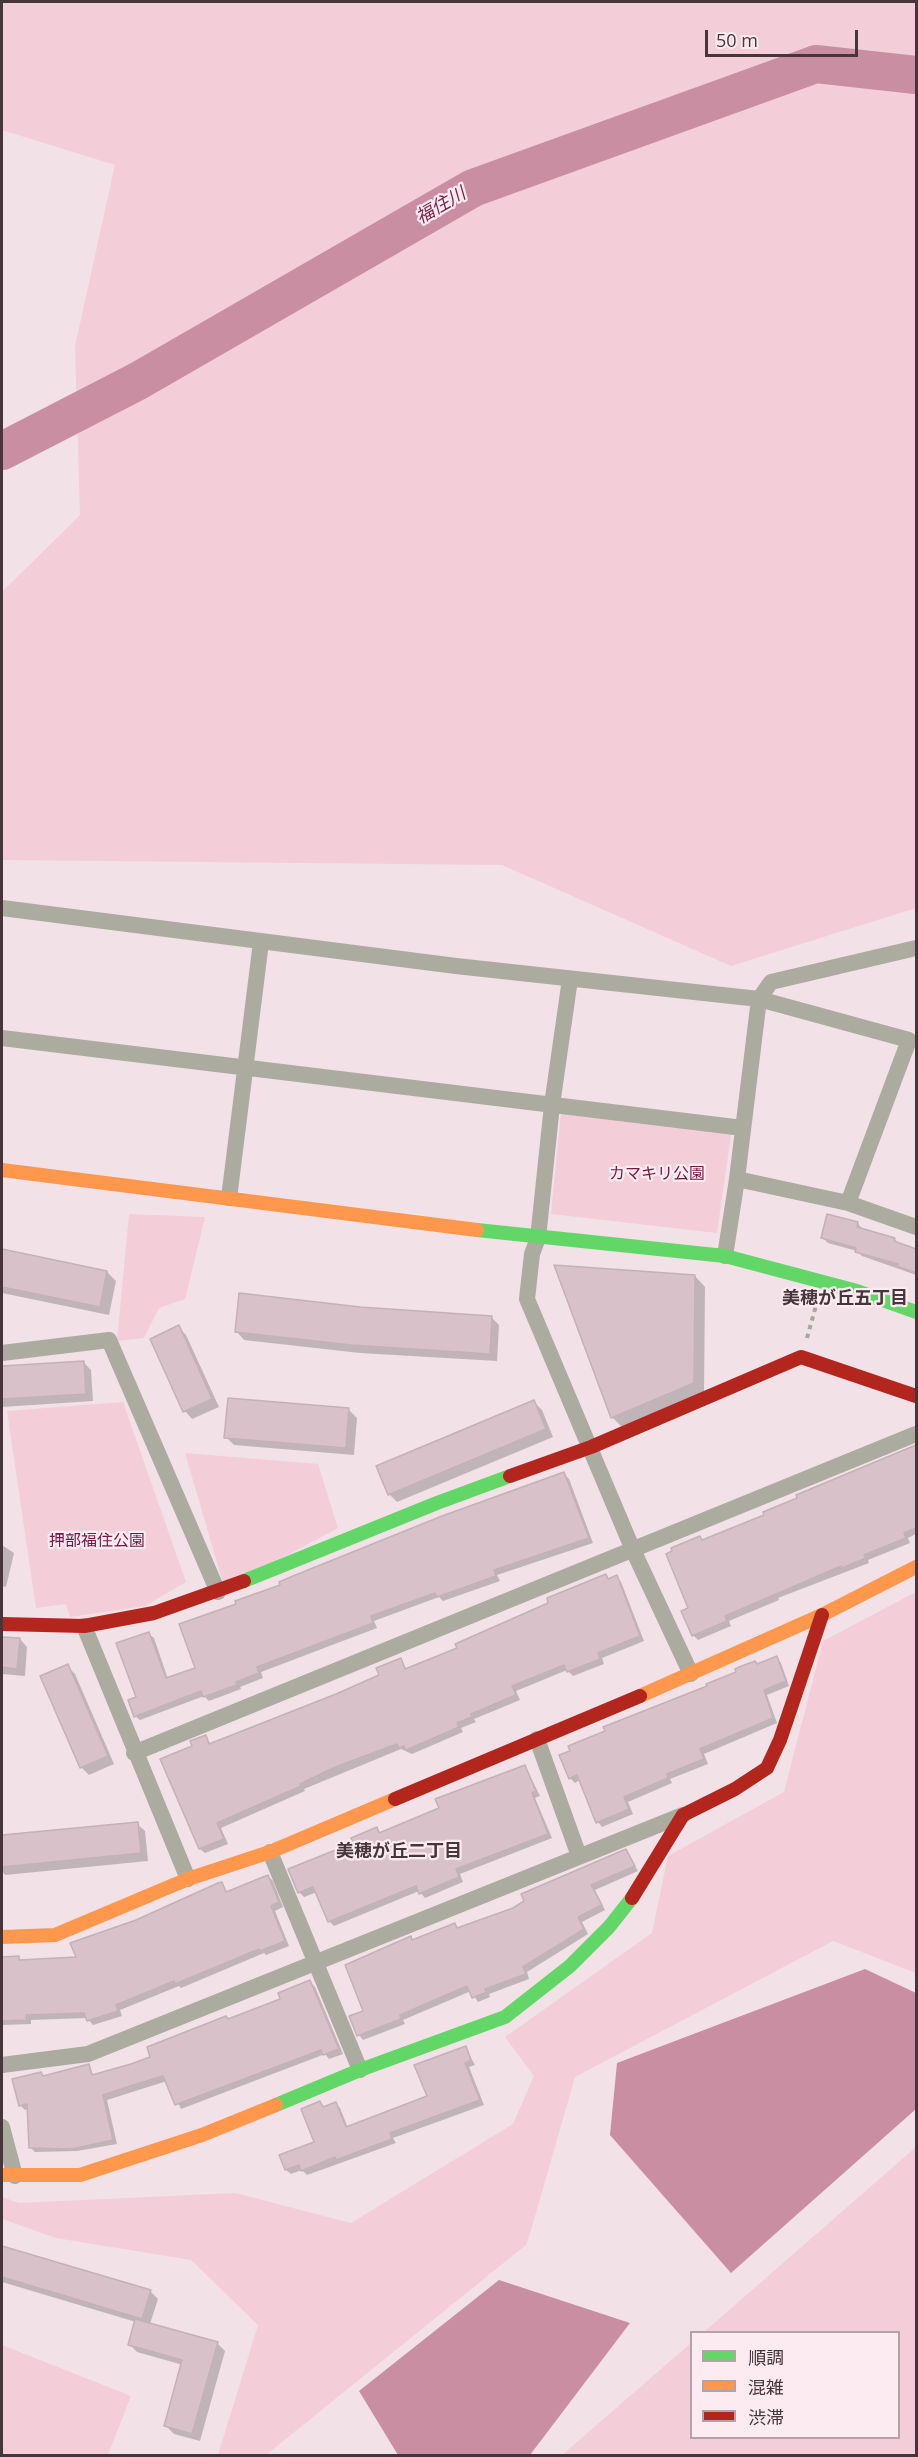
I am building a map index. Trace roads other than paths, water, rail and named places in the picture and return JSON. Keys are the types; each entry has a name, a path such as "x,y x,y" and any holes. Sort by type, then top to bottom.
{"street":[{"path":"2,908 261,942 759,999 909,1040 848,1203"},
{"path":"229,1198 261,942"},
{"path":"725,1256 759,999 771,982 916,948"},
{"path":"570,979 552,1105 538,1238 532,1254 527,1299 633,1550 691,1674"},
{"path":"2,1038 743,1128"},
{"path":"2,1170 538,1238 725,1256 857,1291 916,1312"},
{"path":"737,1179 848,1203 916,1227"},
{"path":"2,1353 109,1340 218,1592"},
{"path":"2,1624 84,1626 154,1613 218,1592 437,1503 591,1447 801,1357 916,1396"},
{"path":"135,1754 916,1434"},
{"path":"2,1937 56,1935 188,1879 270,1852 691,1674 822,1615 916,1567"},
{"path":"2,2065 88,2054 683,1815 735,1789 767,1768 780,1740 822,1615"},
{"path":"84,1626 188,1879"},
{"path":"537,1739 579,1856"},
{"path":"2,2127 8,2175 80,2175 202,2134 360,2070 504,2017 570,1966 609,1927 640,1889 683,1815"},
{"path":"270,1852 360,2070"}],"waterway":[{"name":"福住川","path":"2,451 138,381 473,188 816,64 916,75"}],"district":[{"name":"美穂が丘五丁目","path":"845,1299"},
{"name":"美穂が丘二丁目","path":"399,1852"}],"park label":[{"name":"カマキリ公園","path":"657,1174"},
{"name":"押部福住公園","path":"97,1541"}]}
